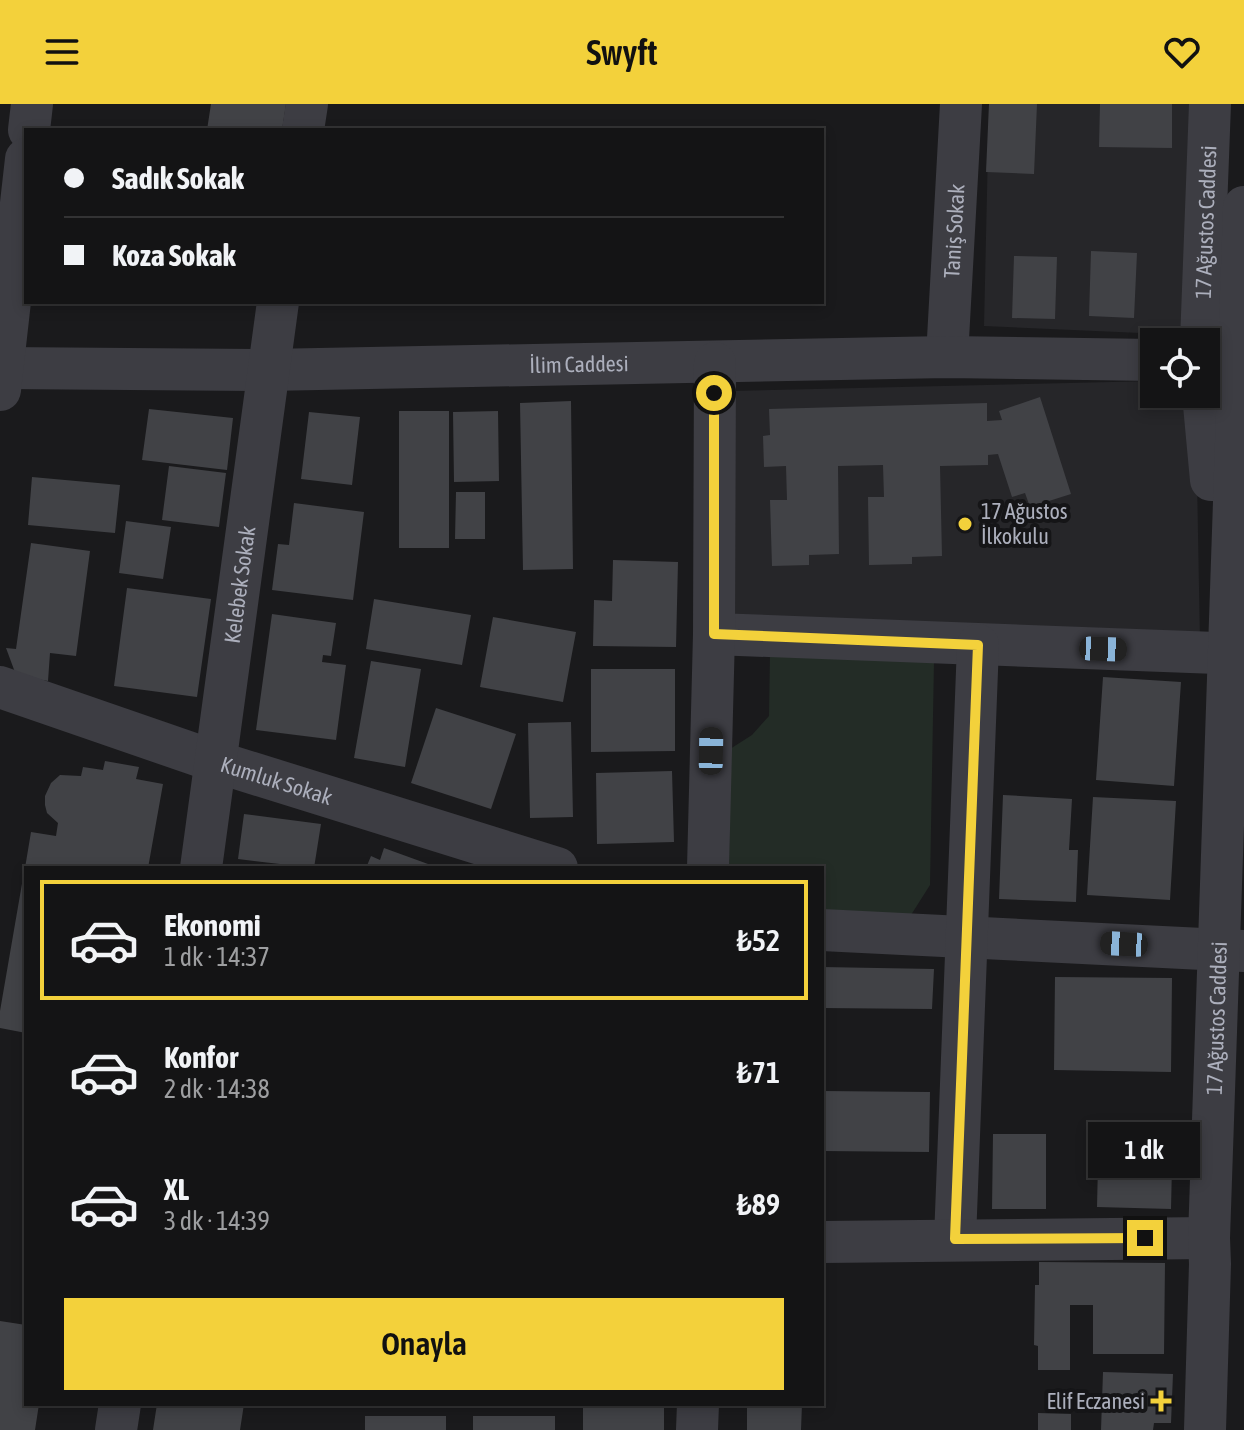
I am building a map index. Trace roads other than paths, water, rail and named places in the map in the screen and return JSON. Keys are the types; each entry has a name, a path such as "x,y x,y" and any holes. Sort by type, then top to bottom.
{"street":[{"path":"29,128 32,104"},
{"path":"303,128 307,104"},
{"name":"Taniş Sokak","path":"947,357 961,104"},
{"name":"17 Ağustos Caddesi","path":"1202,328 1210,104"},
{"path":"1,379 8,257 24,170"},
{"name":"17 Ağustos Caddesi","path":"1205,1430 1221,1255 1231,950 1236,654 1229,361 1244,207"},
{"name":"Kelebek Sokak","path":"201,866 278,304"},
{"name":"İlim Caddesi","path":"1,379 268,370 947,357 1140,360"},
{"path":"708,866 714,634 715,363"},
{"name":"17 Ağustos Caddesi","path":"1205,408 1236,654"},
{"path":"714,634 1236,654"},
{"path":"955,1239 978,645"},
{"name":"Kumluk Sokak","path":"0,687 217,762 551,866"},
{"path":"824,930 1231,950"},
{"path":"824,1242 955,1239 1221,1255"},
{"path":"116,1430 120,1406"},
{"path":"697,1430 698,1406"}],"place":[{"name":"17 Ağustos İlkokulu","path":"965,524"},
{"name":"Elif Eczanesi","path":"1161,1401"}]}
